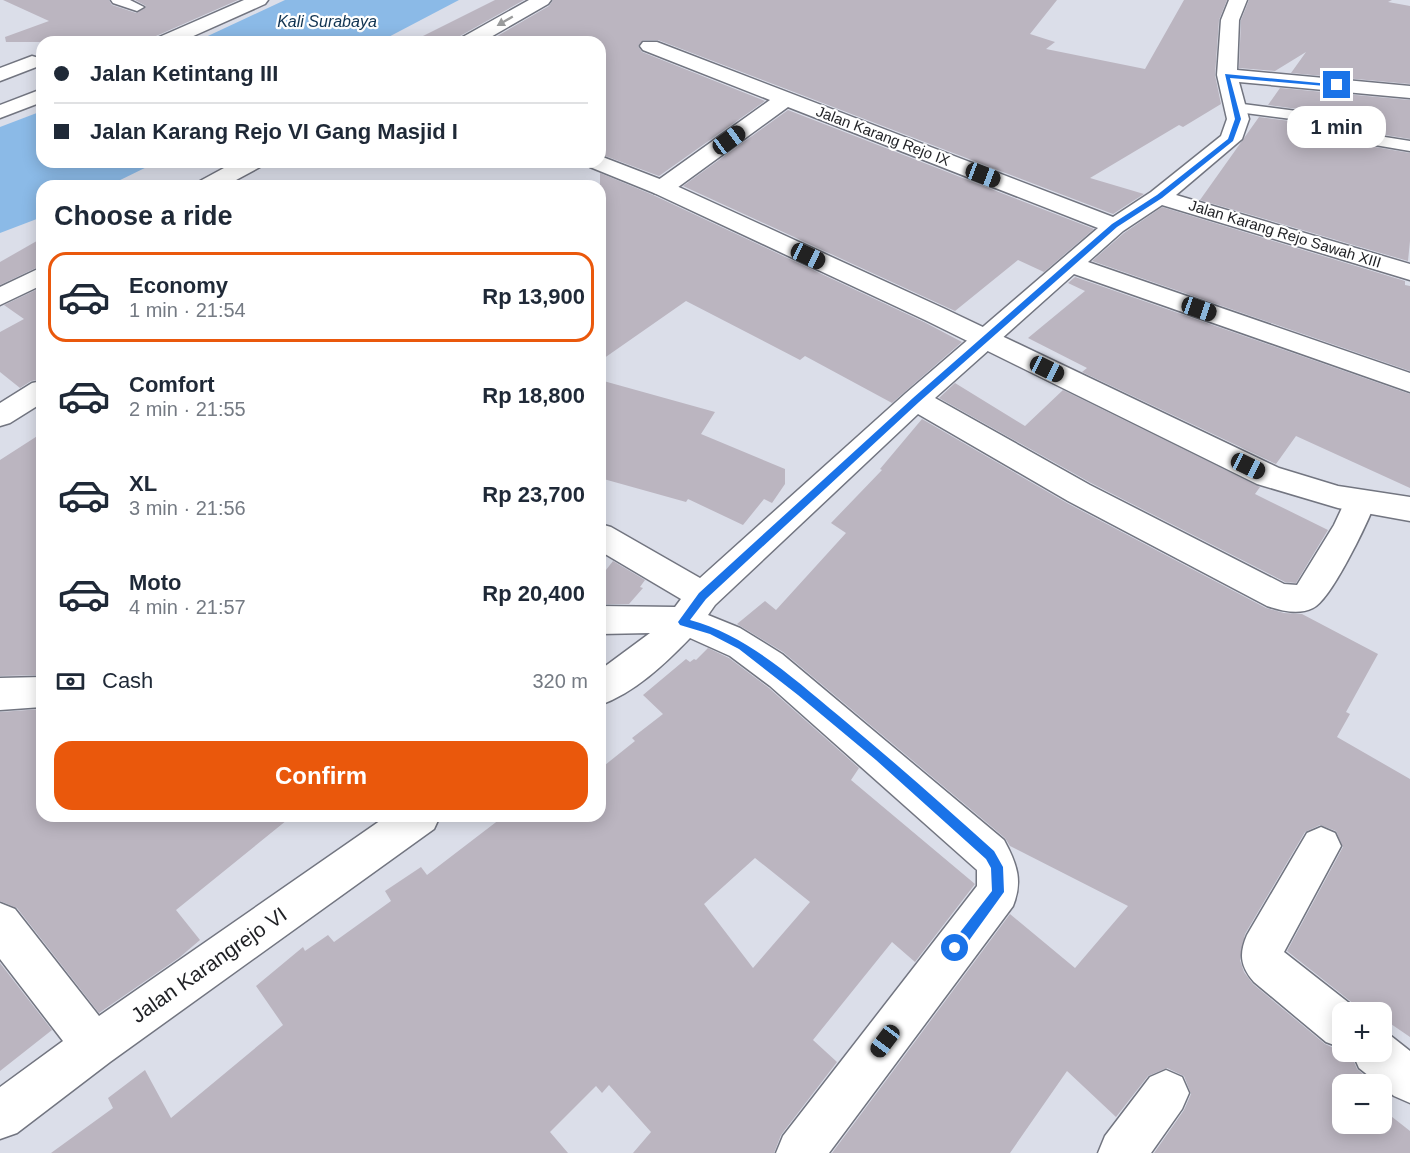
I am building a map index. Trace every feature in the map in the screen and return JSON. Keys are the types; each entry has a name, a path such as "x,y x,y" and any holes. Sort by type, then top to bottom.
{"street":[{"path":"177,36 258,0"},
{"path":"479,36 543,0"},
{"path":"606,686 655,651 693,609 916,400 1070,264 1114,226 1159,196 1231,140 1238,119 1227,75 1230,20 1238,0"},
{"name":"Jalan Karang Rejo IX","path":"650,46 1114,226"},
{"path":"0,75 32,62"},
{"path":"1227,75 1410,93"},
{"path":"0,112 36,97"},
{"path":"662,188 786,98"},
{"path":"606,165 662,188 986,339 1268,476 1308,491 1359,503 1410,509"},
{"path":"219,180 241,168"},
{"name":"Jalan Karang Rejo Sawah XIII","path":"1159,196 1410,272"},
{"path":"1070,264 1410,383"},
{"path":"0,297 36,278"},
{"path":"0,416 36,394"},
{"path":"916,400 1079,493 1279,597 1301,599 1309,594 1349,528 1359,503"},
{"path":"606,541 693,609 713,631 743,646 802,692 990,855 997,867 998,892 800,1153"},
{"path":"606,621 639,619 693,609"},
{"path":"0,693 36,692"},
{"name":"Jalan Karangrejo VI","path":"0,1116 94,1046 411,822"},
{"path":"1321,846 1262,950 1262,959 1332,1018"},
{"path":"0,924 94,1046"},
{"path":"1388,1062 1410,1080"},
{"path":"1122,1153 1166,1093"}],"lane":[{"path":"118,0 137,7"},
{"path":"1235,108 1330,119 1334,134 1410,146"}],"water":[{"name":"Kali Surabaya","path":"285,0 459,0 390,36 208,36"},
{"path":"36,113 36,168 145,168 120,180 36,180 36,219 0,233 0,127"}],"building":[{"path":"3,0 109,0 112,5 136,13 146,6 135,0 238,0 156,36 36,36 36,42 6,42 5,37 49,21"},
{"path":"495,0 524,0 460,36 423,36"},
{"path":"553,0 1057,0 1030,34 1055,42 1046,49 1145,69 1184,0 1227,0 1219,20 1215,75 1221,104 1183,127 1179,125 1090,178 1144,194 1113,214 658,40 643,40 638,46 642,52 765,101 659,176 606,156 606,36 497,36 549,6"},
{"path":"1249,0 1392,0 1388,2 1410,6 1410,84 1291,73 1306,52 1275,71 1239,68 1241,20"},
{"path":"1280,88 1410,100 1410,139 1343,128 1335,114 1268,105"},
{"path":"788,110 1094,229 1044,272 1018,260 955,311 683,186"},
{"path":"1259,117 1321,125 1328,139 1410,153 1408,261 1200,200"},
{"path":"600,173 653,195 962,342 892,403 805,356 800,360 686,301 606,357 606,180 600,180"},
{"path":"1162,207 1405,281 1405,285 1410,286 1410,371 1092,261 1124,233"},
{"path":"36,241 36,268 0,285 0,262"},
{"path":"1075,277 1410,394 1410,488 1296,436 1276,464 1082,372 1087,368 1028,338 1085,291 1068,283"},
{"path":"36,290 36,380 20,388 0,372 0,332 24,319 4,305"},
{"path":"606,382 715,412 701,434 785,469 785,484 772,503 764,499 743,525 688,499 686,502 606,480"},
{"path":"955,383 1025,426 1063,390 1260,487 1255,494 1328,530 1296,583 1285,582 1091,483 939,398"},
{"path":"922,419 1067,503 1266,608 1284,613 1302,614 1378,654 1346,712 1350,714 1337,737 1410,779 1410,1037 1392,1025 1392,1002 1351,1002 1287,951 1343,847 1336,831 1320,825 1305,832 1245,934 1240,960 1244,972 1253,984 1325,1044 1332,1047 1332,1062 1354,1062 1357,1069 1363,1074 1332,1074 1332,1134 1392,1134 1392,1117 1410,1131 1410,1153 1154,1153 1184,1110 1191,1094 1184,1076 1167,1068 1148,1076 1116,1117 1067,1071 1010,1153 832,1153 1010,914 1075,968 1128,906 1010,846 1005,838 783,652 737,624 765,601 776,610 846,533 831,523 882,470 880,469"},
{"path":"36,437 36,675 0,676 0,460"},
{"path":"613,561 645,580 640,587 643,588 629,604 606,604 606,570"},
{"path":"708,648 729,658 769,688 859,768 851,780 975,884 915,962 892,942 813,1040 837,1062 781,1135 774,1153 633,1153 651,1132 609,1085 602,1093 596,1086 550,1132 568,1153 51,1153 113,1108 108,1098 145,1070 171,1118 283,1025 256,986 303,947 305,951 328,935 334,942 391,901 385,891 421,867 427,875 496,822 606,822 606,764 635,741 632,738 663,714 643,695 686,659 690,662 696,660","holes":["755,858 810,902 753,968 704,904"]},
{"path":"36,709 36,822 285,822 176,910 200,940 180,957 99,1013 17,908 0,901 0,712"},
{"path":"0,963 52,1030 0,1071"}],"route":[{"path":"955,948 998,892 997,867 990,855 880,757 743,646 713,631 683,622 703,596 916,400 1070,264 1114,226 1159,196 1231,140 1238,119 1227,75 1337,85"}]}
